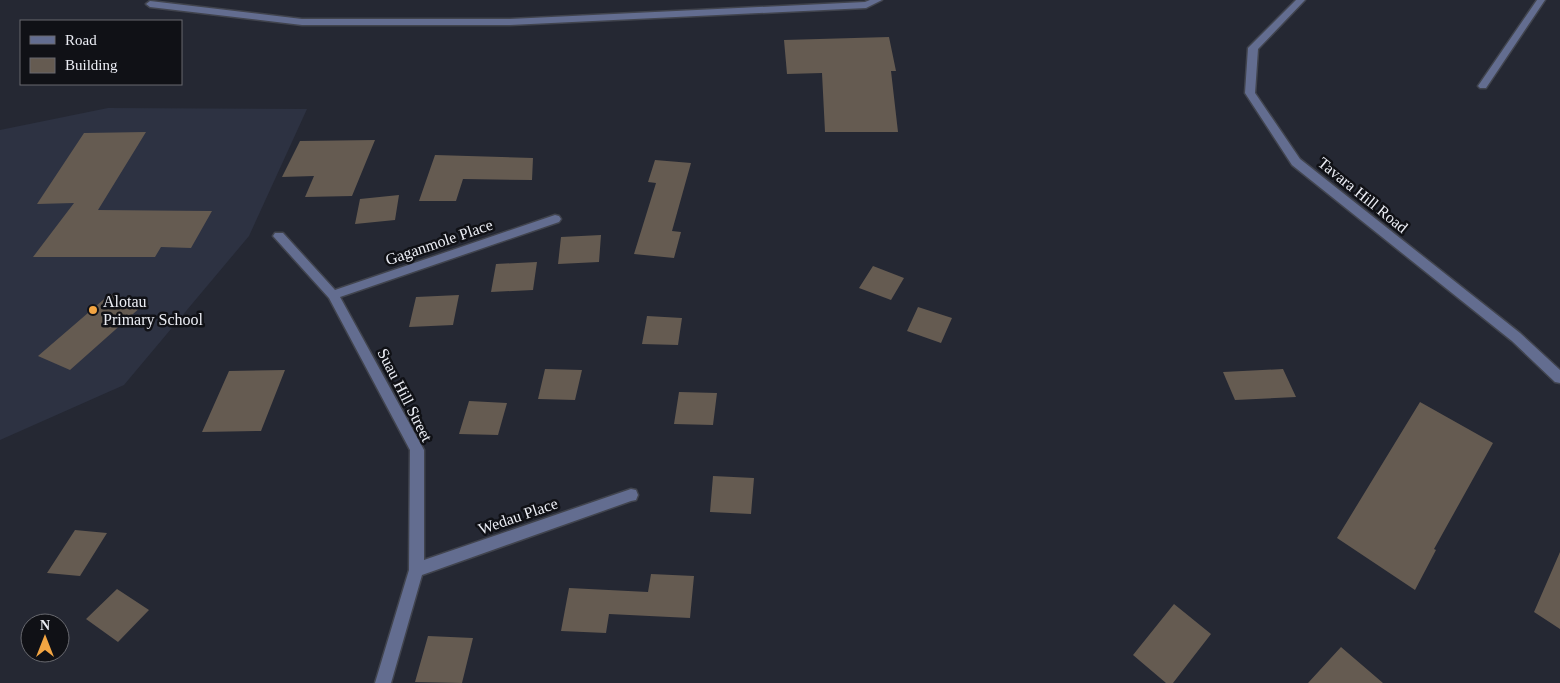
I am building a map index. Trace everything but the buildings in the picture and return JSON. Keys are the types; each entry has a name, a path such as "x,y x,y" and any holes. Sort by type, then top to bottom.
{"street":[{"path":"150,4 302,22 510,22 856,6 866,5 878,0"},
{"name":"Tavara Hill Road","path":"1301,0 1253,48 1250,93 1296,162 1516,337 1560,378"},
{"path":"1483,86 1541,0"},
{"name":"Gaganmole Place","path":"333,295 555,219"},
{"name":"Suau Hill Street","path":"279,236 333,295 416,450 416,570 383,683"},
{"name":"Wedau Place","path":"416,570 631,495"}],"shaded area":[{"name":"Alotau Primary School","path":"108,108 307,109 249,236 124,385 0,440 0,130"}],"place":[{"name":"Alotau Primary School","path":"93,310"}]}
